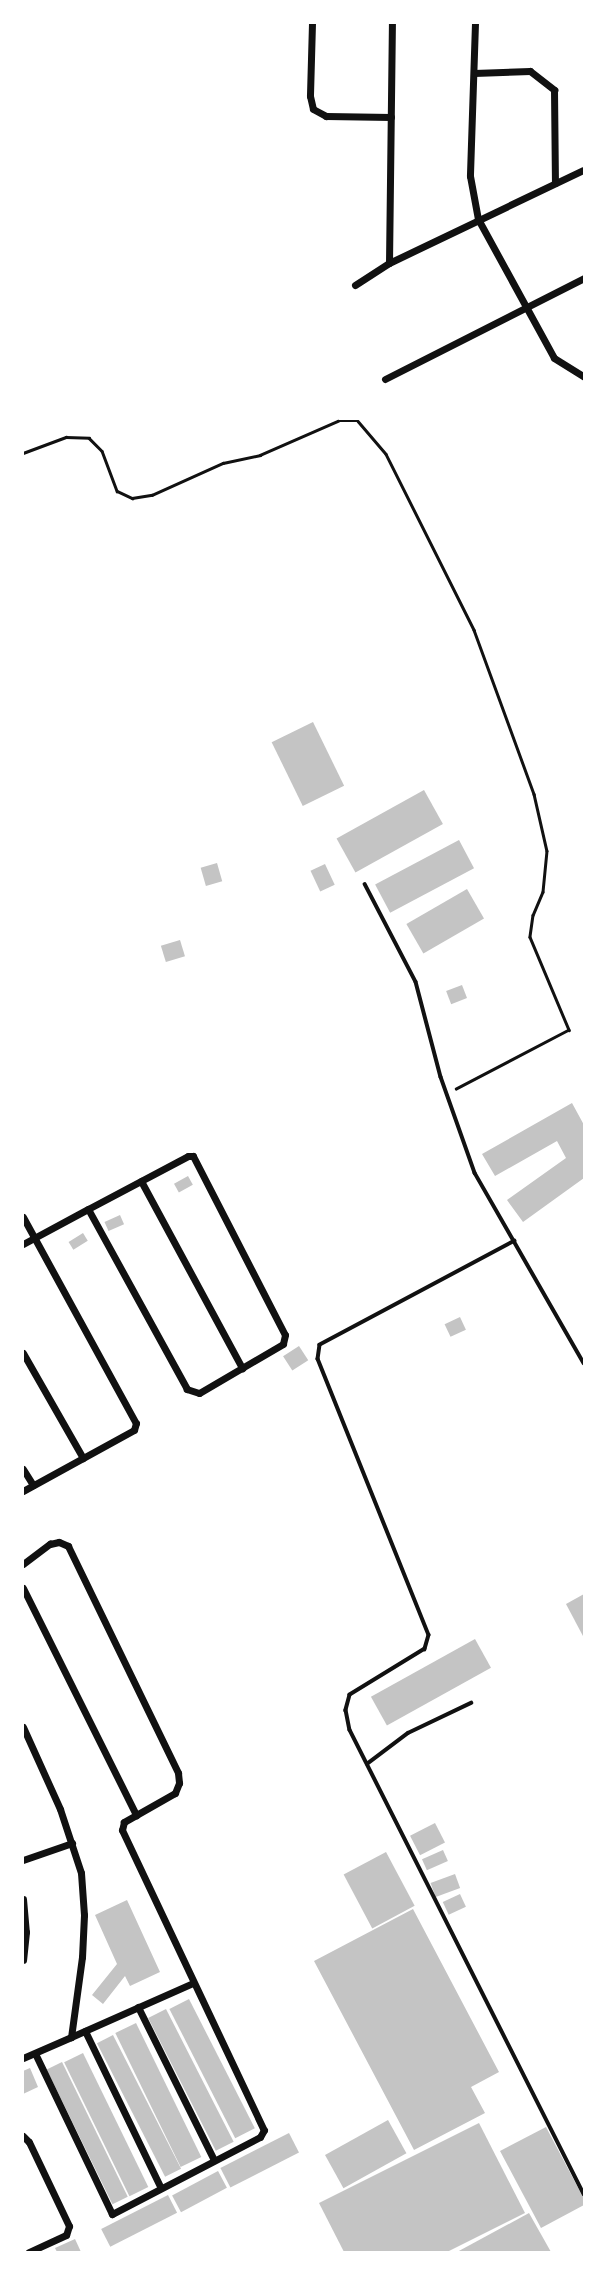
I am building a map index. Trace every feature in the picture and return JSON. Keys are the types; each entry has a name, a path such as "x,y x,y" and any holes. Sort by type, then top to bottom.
{"street":[{"path":"312,23 310,96 313,109 326,116 391,117"},
{"path":"389,263 392,23"},
{"path":"475,23 470,176 478,219 554,358 584,377"},
{"path":"474,73 530,71 554,90 555,183"},
{"path":"355,285 389,263 583,170"},
{"path":"385,379 584,278"},
{"path":"23,1244 88,1209 188,1156 196,1157 285,1335 283,1344 199,1393 187,1389 88,1209"},
{"path":"141,1181 242,1368"},
{"path":"23,1217 136,1418 134,1430 23,1491"},
{"path":"23,1353 83,1458"},
{"path":"23,1469 33,1485"},
{"path":"23,1564 50,1544 59,1542 68,1546 178,1773 179,1783 175,1793 124,1822 122,1830 193,1983 264,2125 260,2137 112,2214 35,2053"},
{"path":"23,1588 136,1815"},
{"path":"23,1727 72,1843 80,1873 84,1915 82,1957 71,2037"},
{"path":"23,1860 72,1843"},
{"path":"23,1899 23,1960"},
{"path":"23,2058 193,1983"},
{"path":"138,2007 214,2160"},
{"path":"85,2031 161,2188"},
{"path":"23,2136 29,2142 69,2226 66,2235 29,2252"}],"lane":[{"path":"365,884 415,981 447,1094 475,1173 584,1363"},
{"path":"515,1241 320,1346 318,1359 429,1635 425,1649 350,1695 346,1710 350,1730 584,2194"},
{"path":"367,1764 408,1733 471,1703"}],"path":[{"path":"23,453 66,437 89,438 102,451 117,491 132,498 152,495 223,463 260,455 338,421 358,421 386,454 474,630 534,794 547,851 543,892 533,915 530,937 569,1030 447,1094"}],"building":[{"path":"313,722 344,786 303,806 272,742"},
{"path":"424,790 443,824 355,873 337,838"},
{"path":"459,840 474,868 390,913 375,885"},
{"path":"217,863 222,881 206,886 201,868"},
{"path":"325,864 335,885 320,892 310,871"},
{"path":"467,889 484,918 423,953 406,924"},
{"path":"180,940 185,956 166,962 161,946"},
{"path":"462,985 467,998 451,1004 446,991"},
{"path":"572,1103 584,1125 584,1178 523,1222 507,1200 566,1158 557,1141 495,1176 482,1154"},
{"path":"188,1176 193,1185 179,1193 174,1184"},
{"path":"120,1215 124,1224 109,1231 104,1222"},
{"path":"83,1233 88,1241 73,1250 69,1242"},
{"path":"460,1317 466,1330 451,1337 445,1324"},
{"path":"299,1346 308,1360 292,1371 283,1356"},
{"path":"584,1594 584,1638 566,1604"},
{"path":"475,1639 491,1668 387,1726 371,1697"},
{"path":"435,1823 445,1843 420,1855 410,1836"},
{"path":"443,1850 448,1861 427,1870 422,1859"},
{"path":"386,1852 415,1906 372,1928 344,1875"},
{"path":"455,1874 460,1888 436,1897 431,1883"},
{"path":"460,1894 466,1907 449,1915 443,1902"},
{"path":"127,1900 160,1972 130,1986 125,1976 103,2004 92,1995 117,1964 95,1915"},
{"path":"413,1909 499,2072 471,2087 485,2113 414,2150 314,1961"},
{"path":"189,1999 255,2128 235,2138 169,2009"},
{"path":"166,2009 234,2142 216,2151 148,2018"},
{"path":"136,2023 201,2157 181,2167 115,2033"},
{"path":"113,2035 181,2169 165,2177 97,2043"},
{"path":"83,2053 148,2187 129,2196 64,2062"},
{"path":"62,2062 128,2197 112,2204 47,2069"},
{"path":"30,2068 38,2087 23,2094 23,2071"},
{"path":"388,2120 406,2153 343,2188 325,2155"},
{"path":"479,2123 525,2213 447,2252 344,2252 319,2203"},
{"path":"546,2127 584,2199 584,2205 541,2228 500,2151"},
{"path":"289,2133 299,2153 230,2188 220,2168"},
{"path":"218,2171 227,2188 181,2212 172,2195"},
{"path":"168,2195 177,2213 110,2247 101,2229"},
{"path":"529,2213 551,2252 457,2252"},
{"path":"75,2239 81,2252 57,2252 55,2248"}]}
